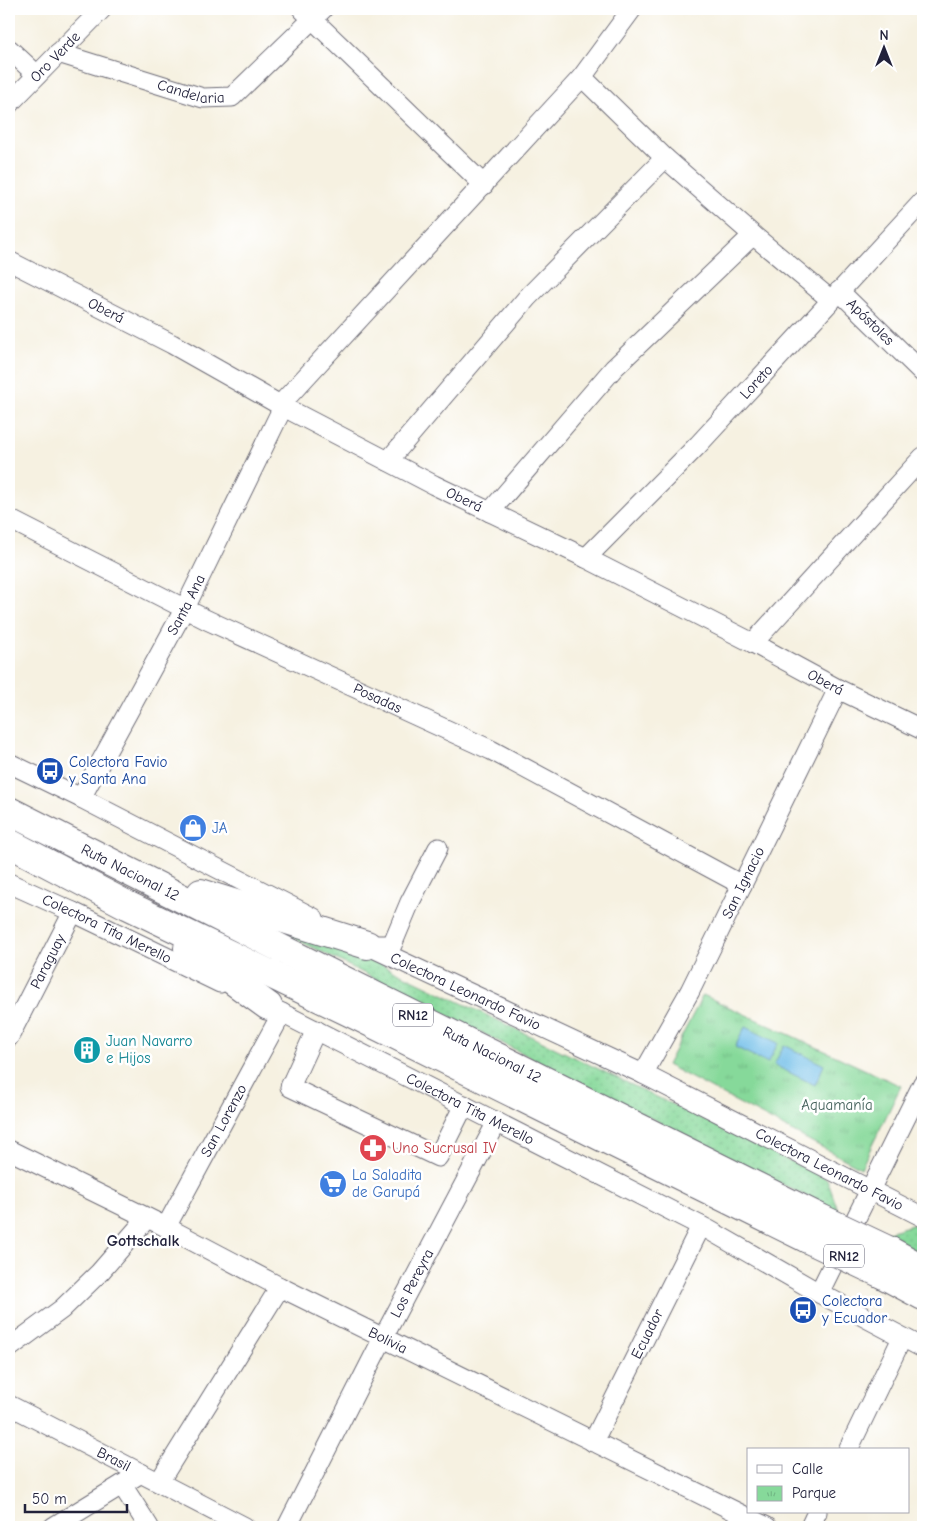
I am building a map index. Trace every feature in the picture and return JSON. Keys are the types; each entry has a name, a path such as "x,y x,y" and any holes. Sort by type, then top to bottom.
{"highway":[{"name":"Ruta Nacional 12","path":"9,811 354,986 813,1228"},
{"name":"Ruta Nacional 12","path":"9,843 125,904 349,1012 885,1262 923,1269"},
{"path":"126,869 366,945"},
{"path":"125,904 275,1009"},
{"name":"Ruta Nacional 12","path":"885,1262 923,1296"}],"street":[{"name":"Oro Verde","path":"9,104 102,9"},
{"path":"582,77 632,9"},
{"name":"Candelaria","path":"58,54 203,98 232,97 313,12"},
{"path":"313,12 484,185"},
{"path":"9,49 37,74"},
{"name":"Apóstoles","path":"582,77 665,158 753,235 835,296 923,373"},
{"name":"Santa Ana","path":"81,798 184,608 281,406 582,77"},
{"path":"388,461 527,298 665,158"},
{"name":"Loreto","path":"586,558 698,445 923,201"},
{"path":"490,512 614,368 753,235"},
{"name":"Oberá","path":"9,261 172,344 281,406 388,461 586,558 838,688 919,722"},
{"path":"753,643 923,456"},
{"name":"Posadas","path":"9,519 207,620 491,750 742,885"},
{"name":"San Ignacio","path":"643,1074 690,992 838,688"},
{"name":"Colectora Leonardo Favio","path":"9,763 81,798 366,945 643,1074 923,1217"},
{"path":"366,945 392,945 410,902 438,848"},
{"name":"Colectora Tita Merello","path":"9,883 275,1009 464,1105 701,1226 819,1293 923,1348"},
{"name":"Paraguay","path":"9,1038 73,912"},
{"name":"San Lorenzo","path":"166,1227 275,1009"},
{"path":"316,1030 290,1087 438,1157 464,1105"},
{"path":"819,1293 923,1083"},
{"name":"Los Pereyra","path":"288,1527 383,1338 497,1122"},
{"name":"Bolivia","path":"9,1150 166,1227 280,1287 767,1527"},
{"path":"9,1348 62,1309 100,1272 147,1218"},
{"name":"Ecuador","path":"593,1442 701,1226"},
{"path":"159,1482 280,1287"},
{"path":"849,1448 902,1338"},
{"name":"Brasil","path":"9,1405 245,1527"},
{"path":"53,1527 140,1473"},
{"path":"122,1485 149,1527"},
{"path":"810,1527 816,1514"}],"green space":[{"path":"270,926 331,940 827,1179 839,1213"},
{"name":"Aquamanía","path":"703,995 901,1086 861,1168 667,1065"},
{"path":"915,1224 923,1228 923,1255 882,1234"}],"water":[{"path":"745,1027 778,1043 768,1063 735,1047"},
{"path":"784,1045 824,1065 815,1085 774,1065"}],"place":[{"name":"Colectora Favio y Santa Ana","path":"50,771"},
{"name":"JA","path":"193,828"},
{"name":"Juan Navarro e Hijos","path":"87,1050"},
{"name":"Uno Sucrusal IV","path":"373,1148"},
{"name":"La Saladita de Garupá","path":"333,1184"},
{"name":"Colectora y Ecuador","path":"803,1310"}],"district":[{"name":"Gottschalk","path":"143,1241"}]}
